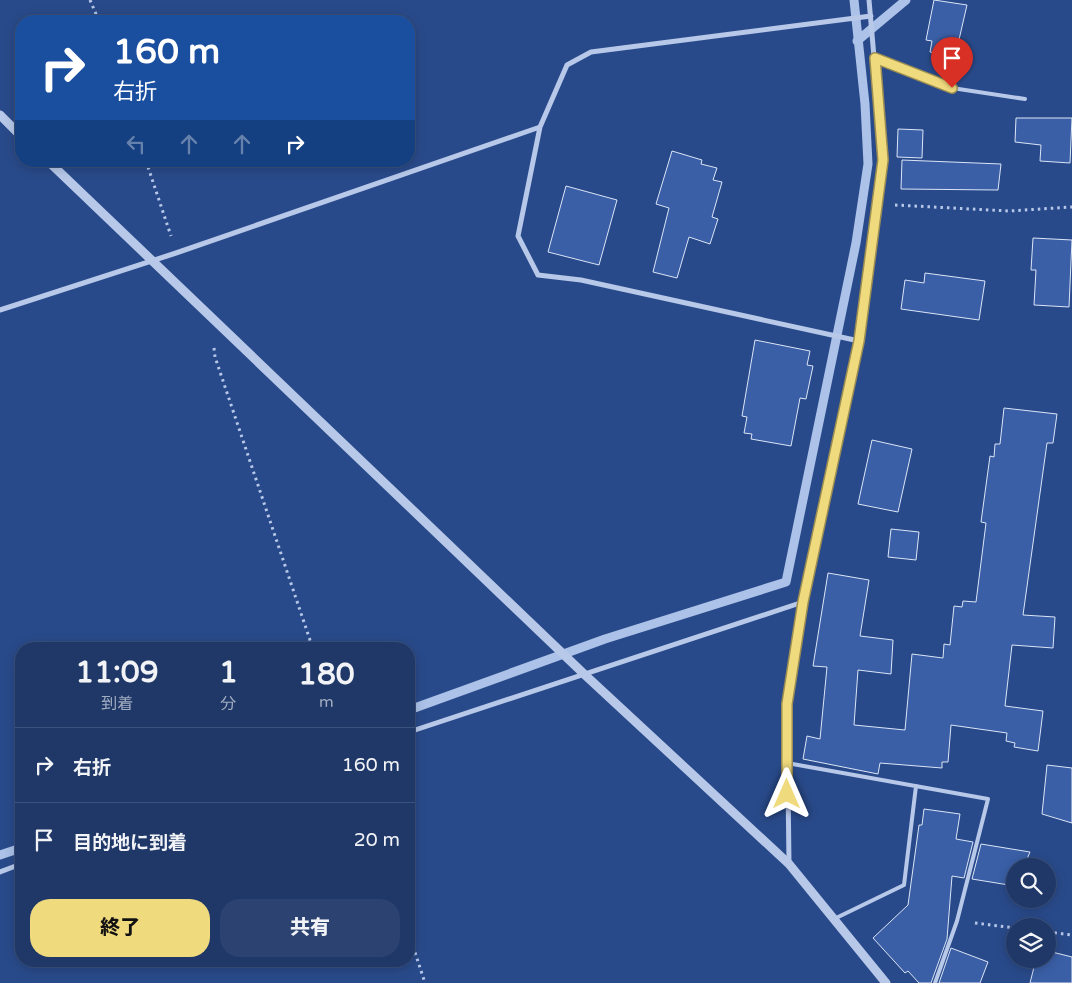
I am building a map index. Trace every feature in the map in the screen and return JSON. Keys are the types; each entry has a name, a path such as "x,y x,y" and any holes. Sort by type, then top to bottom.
{"street":[{"path":"789,864 787,704 803,602 859,341 883,160 869,0"},
{"path":"859,341 580,280 538,275 518,236 540,127 568,64 591,52 871,16"},
{"path":"0,115 15,130"},
{"path":"0,310 176,252 540,127"},
{"path":"54,167 584,674 789,864 886,983"},
{"path":"415,730 803,602"},
{"path":"0,872 15,866"}],"lane":[{"path":"875,58 952,88 1025,99"},
{"path":"788,763 988,800 957,921 935,983"},
{"path":"834,919 904,885 916,786"}],"path":[{"path":"90,0 96,15"},
{"path":"148,167 176,252"},
{"path":"877,204 1009,211 1072,207"},
{"path":"213,318 215,357 310,642"},
{"path":"957,921 1006,927"},
{"path":"1056,933 1072,935"},
{"path":"415,952 425,983"}],"building":[{"path":"934,0 967,5 955,57 930,52 932,41 926,40"},
{"path":"1016,118 1072,118 1070,163 1040,161 1041,145 1015,142"},
{"path":"898,129 923,130 922,158 897,157"},
{"path":"672,151 702,160 701,164 717,168 713,180 722,182 712,217 718,219 710,244 689,237 677,278 653,272 669,208 656,204"},
{"path":"902,160 1001,164 998,190 901,189"},
{"path":"566,186 617,200 599,265 548,252"},
{"path":"1033,238 1072,240 1069,307 1034,305 1036,270 1031,270"},
{"path":"925,273 985,281 979,320 901,309 905,280 924,283"},
{"path":"755,340 810,351 807,365 813,366 806,399 800,398 791,446 751,439 752,434 744,433 747,417 742,416"},
{"path":"1004,408 1057,414 1053,443 1047,443 1023,615 1055,617 1053,648 1012,645 1005,706 1043,711 1038,751 1014,747 1015,743 1006,741 1007,733 951,725 948,762 942,762 942,768 880,763 878,774 803,759 807,736 820,739 827,667 813,666 828,573 869,580 860,636 893,640 891,674 858,670 854,725 905,730 912,654 943,658 944,644 950,645 954,606 962,607 963,601 976,602 986,523 981,522 990,456 994,457 995,444 1000,444"},
{"path":"872,440 912,449 898,512 858,504"},
{"path":"891,529 919,532 916,560 888,557"},
{"path":"1047,765 1072,768 1072,823 1042,814"},
{"path":"924,809 960,814 956,839 973,842 964,878 952,876 947,939 931,983 919,983 908,971 905,973 873,938 908,905 919,825 922,825"},
{"path":"981,844 1030,852 1027,858 1006,858 1006,885 972,879"},
{"path":"951,948 988,962 980,983 939,983"},
{"path":"1056,953 1072,957 1072,983 1030,983 1034,968 1056,968"}],"waterway":[{"path":"415,708 605,639 786,582 856,243 868,164 865,104 854,0"},
{"path":"857,41 906,0"},
{"path":"0,855 15,850"}],"route":[{"path":"787,794 787,704 803,602 859,341 883,160 875,58 952,88"}]}
